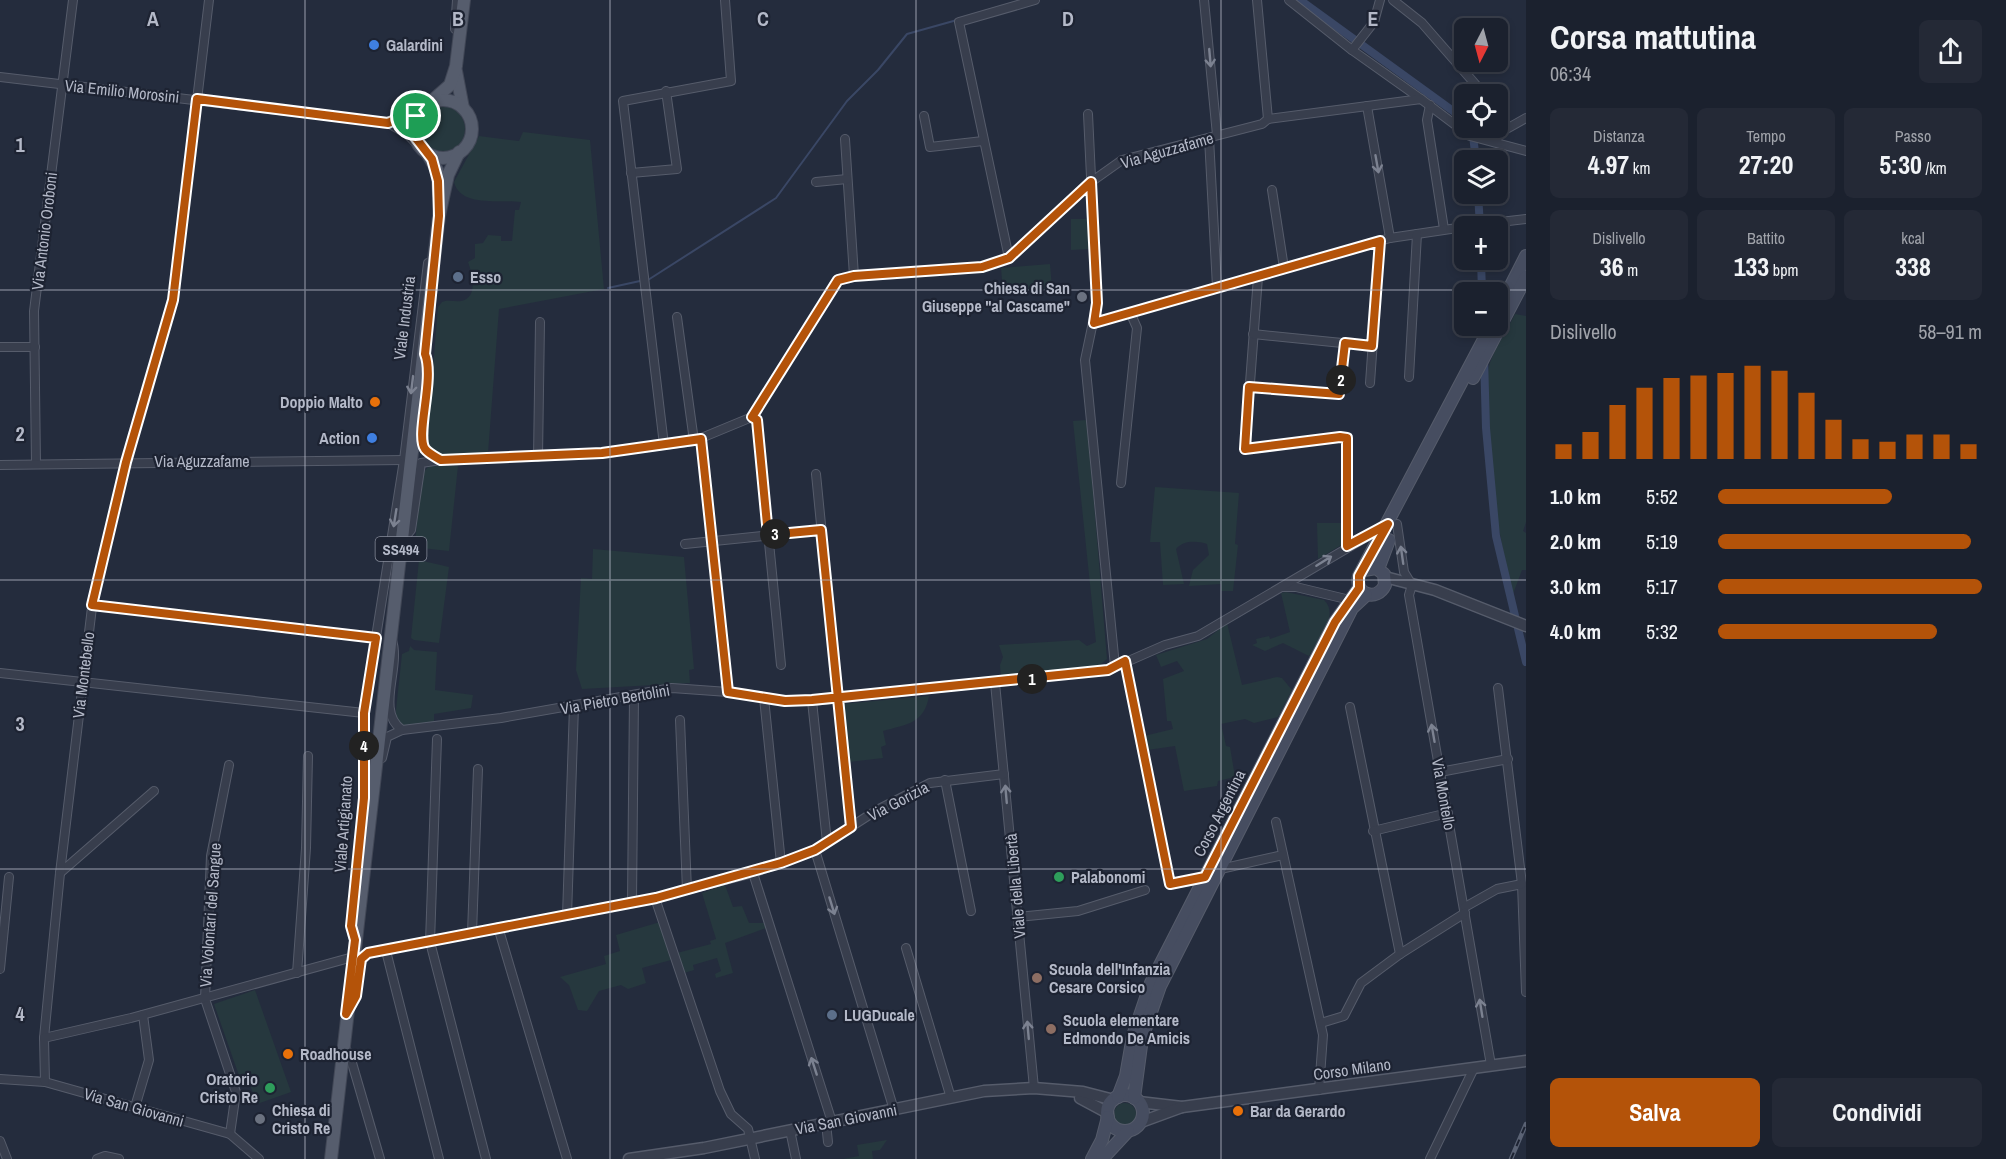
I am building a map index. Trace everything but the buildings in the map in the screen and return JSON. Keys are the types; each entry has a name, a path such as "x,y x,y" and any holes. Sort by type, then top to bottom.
{"main road":[{"name":"Viale Industria","path":"439,216 437,170 423,149 414,126 425,106 450,85 456,66 464,0"},
{"name":"Viale Industria","path":"408,461 425,354 439,216 448,174 471,134 471,123 463,108 456,66"},
{"path":"425,106 449,100 463,108"},
{"path":"423,149 443,158 459,152"},
{"path":"1508,291 1526,256"},
{"path":"1487,336 1483,351 1478,370 1392,524 1358,578 1363,591 1375,595 1382,579 1383,552 1392,524 1483,351 1526,277"},
{"name":"Viale Artigianato","path":"331,1159 402,542 408,461"},
{"path":"1364,570 1382,579"},
{"name":"Corso Argentina","path":"1141,1122 1143,1112 1136,1100 1138,1056 1153,1004 1212,874 1335,622 1350,600 1363,591"},
{"name":"Corso Argentina","path":"1108,1115 1116,1099 1143,1001 1363,591"},
{"path":"1116,1099 1136,1100"},
{"path":"1108,1115 1115,1128 1128,1131"},
{"path":"1092,1159 1102,1140 1108,1115"},
{"path":"1101,1159 1128,1131 1141,1122"}],"street":[{"name":"Via Antonio Oroboni","path":"36,464 34,311 73,0"},
{"name":"Via Montebello","path":"44,1038 60,873 92,605 126,462 173,300 209,0"},
{"path":"456,66 453,45 457,0"},
{"path":"664,445 623,101 666,91 731,81 725,0"},
{"path":"1009,258 959,22 1035,0"},
{"path":"1204,0 1213,136 1217,287"},
{"path":"1257,0 1268,119"},
{"path":"1289,0 1356,44 1421,99 1474,137 1526,151"},
{"path":"1356,44 1374,22 1380,0"},
{"path":"1393,0 1422,23 1474,84"},
{"name":"Via Emilio Morosini","path":"0,78 197,99 388,123 407,134 423,149"},
{"path":"631,173 677,169 666,91"},
{"name":"Via Aguzzafame","path":"752,417 838,280 854,276 982,267 1009,258 1091,182 1122,160 1262,124 1268,119 1421,99"},
{"path":"1430,105 1427,120 1444,229"},
{"path":"388,123 425,106"},
{"path":"1367,106 1390,238"},
{"path":"1088,114 1097,303 1085,360 1115,666"},
{"path":"924,116 930,147 983,141"},
{"path":"1508,129 1526,118"},
{"path":"1494,142 1498,138"},
{"path":"845,139 854,276"},
{"path":"816,182 847,179"},
{"name":"Viale Industria","path":"408,461 438,181"},
{"path":"1272,190 1284,268"},
{"path":"1508,221 1526,219"},
{"path":"1094,323 1217,287 1258,278 1284,268 1390,238 1454,228"},
{"path":"1409,377 1417,234"},
{"path":"1370,383 1380,241"},
{"path":"1258,278 1245,449 1347,438 1347,546"},
{"path":"1121,483 1137,328 1130,312"},
{"path":"677,317 698,440 728,692"},
{"path":"538,457 540,322"},
{"path":"1253,333 1372,346"},
{"path":"1249,387 1339,394 1345,343"},
{"path":"0,347 35,347"},
{"path":"425,354 430,367 422,440 428,452 441,460"},
{"path":"402,542 411,530 419,466 441,460 602,453 698,440 752,417 757,420 781,665"},
{"name":"Via Aguzzafame","path":"0,465 408,461"},
{"name":"Viale Artigianato","path":"355,940 351,926 364,798 364,713 408,461"},
{"path":"816,474 851,827"},
{"name":"Via Pietro Bertolini","path":"402,730 574,706 672,688 728,692 785,701 838,699 1108,670 1125,661 1198,636 1347,546 1392,524"},
{"name":"Via Montello","path":"1392,524 1409,585 1408,595 1491,1065"},
{"path":"685,544 821,530"},
{"path":"1382,579 1435,590 1526,626"},
{"path":"1273,590 1296,587 1350,600"},
{"path":"92,605 376,638"},
{"path":"368,822 375,814 387,737 402,730 394,724 389,711 396,650 391,637"},
{"path":"1125,661 1170,884 1283,855"},
{"path":"0,673 364,713"},
{"name":"Viale della Libertà","path":"995,683 1034,1088"},
{"path":"1498,688 1522,884 1526,992"},
{"path":"632,902 634,696"},
{"path":"764,698 781,863"},
{"path":"812,700 826,842"},
{"path":"567,916 574,706"},
{"path":"1350,707 1373,831 1400,954"},
{"path":"680,720 687,890"},
{"path":"437,739 430,942 486,1159"},
{"path":"297,973 306,848 304,829 308,756"},
{"path":"1440,772 1508,759"},
{"name":"Via Volontari del Sangue","path":"229,765 211,856 205,999 236,1092 230,1134"},
{"path":"472,933 478,769"},
{"name":"Via Gorizia","path":"368,953 656,898 753,873 815,850 930,783 1004,774"},
{"name":"Via Gorizia","path":"945,780 971,911"},
{"path":"60,873 154,791"},
{"path":"1373,831 1448,813"},
{"path":"1276,822 1323,1035 1319,1090"},
{"path":"815,850 894,1110"},
{"path":"346,1014 356,996 361,959 368,953 362,949 361,943 368,878 363,868"},
{"path":"753,873 829,1122 828,1142"},
{"path":"0,969 9,877"},
{"path":"1321,1023 1344,1016 1361,983 1400,954 1497,889 1522,884"},
{"path":"1017,917 1078,911 1123,899 1145,890"},
{"path":"656,898 720,1091 731,1114 748,1129 755,1159"},
{"path":"498,927 567,1159"},
{"path":"906,948 951,1098"},
{"path":"386,951 439,1159"},
{"path":"45,1082 44,1038 205,999 353,957"},
{"path":"135,1107 149,1060 143,1015"},
{"path":"344,1046 350,1056 371,1120 380,1159"},
{"name":"Corso Milano","path":"1141,1122 1182,1107 1526,1061"},
{"path":"1430,1159 1474,1068"},
{"name":"Via San Giovanni","path":"0,1079 45,1082 230,1134 259,1159"},
{"name":"Via San Giovanni","path":"629,1159 665,1157 984,1091 1034,1088 1083,1092 1116,1099"},
{"name":"Via San Giovanni","path":"1063,1091 1090,1101 1108,1115"},
{"name":"Corso Milano","path":"1136,1100 1182,1107"},
{"path":"789,1130 796,1159"},
{"path":"0,1141 7,1159"},
{"path":"704,1148 706,1159"},
{"path":"97,1159 105,1156 118,1159"}],"shaded area":[{"path":"442,106 458,113 465,129 458,145 442,152 426,145 419,129 426,113"},
{"path":"523,132 590,140 604,289 499,309 488,453 453,456 436,453 427,441 438,307 444,301 467,299 473,284 468,262 475,258 475,244 483,243 488,235 501,236 501,241 512,241 515,210 519,210 521,202 473,199 464,196 454,182 479,136 519,141"},
{"path":"1071,219 1089,219 1089,249 1071,250"},
{"path":"1050,264 1052,288 1003,292 1001,268"},
{"path":"1515,314 1526,316 1526,522 1523,531 1526,533 1526,570 1522,570 1513,594 1496,513 1489,454 1486,398 1489,366 1503,336 1508,336 1508,327"},
{"path":"1087,420 1107,659 1096,668 1001,676 1000,665 1003,657 999,645 1079,640 1087,646 1096,642 1073,421"},
{"path":"429,466 458,466 449,551 421,548 415,543 422,474"},
{"path":"1155,487 1239,493 1235,544 1238,545 1233,591 1221,591 1221,584 1189,586 1193,570 1209,555 1207,544 1195,542 1183,544 1176,549 1184,584 1163,585 1160,542 1150,542"},
{"path":"1317,523 1344,523 1343,544 1318,559"},
{"path":"593,549 684,557 694,669 689,670 690,683 582,689 576,670 581,578 592,579"},
{"path":"419,560 449,567 439,643 411,638"},
{"path":"1281,593 1324,600 1328,606 1330,613 1326,628 1309,656 1283,643 1265,651 1252,645 1257,643 1256,639 1269,636 1270,639 1290,632"},
{"path":"1227,623 1242,685 1277,677 1282,678 1292,690 1278,717 1254,723 1245,719 1221,724 1226,746 1230,747 1235,777 1218,781 1217,786 1184,791 1175,746 1147,750 1144,736 1173,729 1171,721 1167,721 1163,679 1184,671 1177,661 1161,667 1156,655 1207,639"},
{"path":"410,646 414,650 437,652 435,690 473,695 471,708 434,714 434,725 402,726 395,719 402,654 409,651"},
{"path":"929,696 927,705 919,718 883,731 886,745 881,747 883,758 849,762 843,704"},
{"path":"725,885 733,907 742,906 749,923 764,923 766,928 725,943 733,973 716,978 715,974 721,971 717,958 693,965 694,970 684,973 677,953 711,944 710,941 716,939 702,893"},
{"path":"660,922 671,960 642,968 646,983 628,989 621,985 599,991 587,1011 578,1010 569,985 560,977 606,964 604,956 620,951 616,935"},
{"path":"255,990 291,1092 257,1104 250,1085 243,1087 214,1004"},
{"path":"1125,1103 1133,1106 1136,1114 1133,1122 1125,1125 1117,1122 1114,1114 1117,1106"},
{"path":"887,1140 880,1150 872,1151 873,1159 843,1159 859,1156 857,1145"}],"waterway":[{"path":"1300,0 1454,112"},
{"path":"648,280 776,198 847,101 878,70 907,34 957,20"},
{"path":"1473,138 1475,150"},
{"path":"1479,204 1479,216"},
{"path":"1481,270 1482,282"},
{"path":"608,288 640,281"},
{"path":"1484,357 1486,428 1496,536 1526,662"}],"railway":[{"path":"1511,1159 1526,1124"}],"place":[{"name":"Galardini","path":"374,45"},
{"name":"Esso","path":"458,277"},
{"name":"Chiesa di San Giuseppe \"al Cascame\"","path":"1082,297"},
{"name":"Doppio Malto","path":"375,402"},
{"name":"Action","path":"372,438"},
{"name":"Palabonomi","path":"1059,877"},
{"name":"Scuola dell'Infanzia Cesare Corsico","path":"1037,978"},
{"name":"LUGDucale","path":"832,1015"},
{"name":"Scuola elementare Edmondo De Amicis","path":"1051,1029"},
{"name":"Roadhouse","path":"288,1054"},
{"name":"Oratorio Cristo Re","path":"270,1088"},
{"name":"Bar da Gerardo","path":"1238,1111"},
{"name":"Chiesa di Cristo Re","path":"260,1119"}],"route":[{"path":"416,116 415,137 419,146 432,159 437,170 438,181 439,216 425,354 430,367 422,440 428,452 441,460 538,457 602,453 701,439 728,692 785,701 838,699 1108,670 1125,661 1170,884 1205,877 1335,622 1359,588 1359,576 1388,524 1347,546 1349,449 1347,438 1245,449 1249,387 1339,394 1345,343 1372,346 1380,241 1284,268 1258,278 1217,287 1094,323 1097,303 1091,182 1009,258 996,264 982,267 854,276 838,280 752,417 757,420 768,535 821,530 838,699 851,827 815,850 753,873 656,898 368,953 361,959 356,996 346,1014 355,940 351,926 364,798 364,713 376,638 92,605 126,462 168,326 184,215 197,99 388,123 422,108 416,116"}]}
